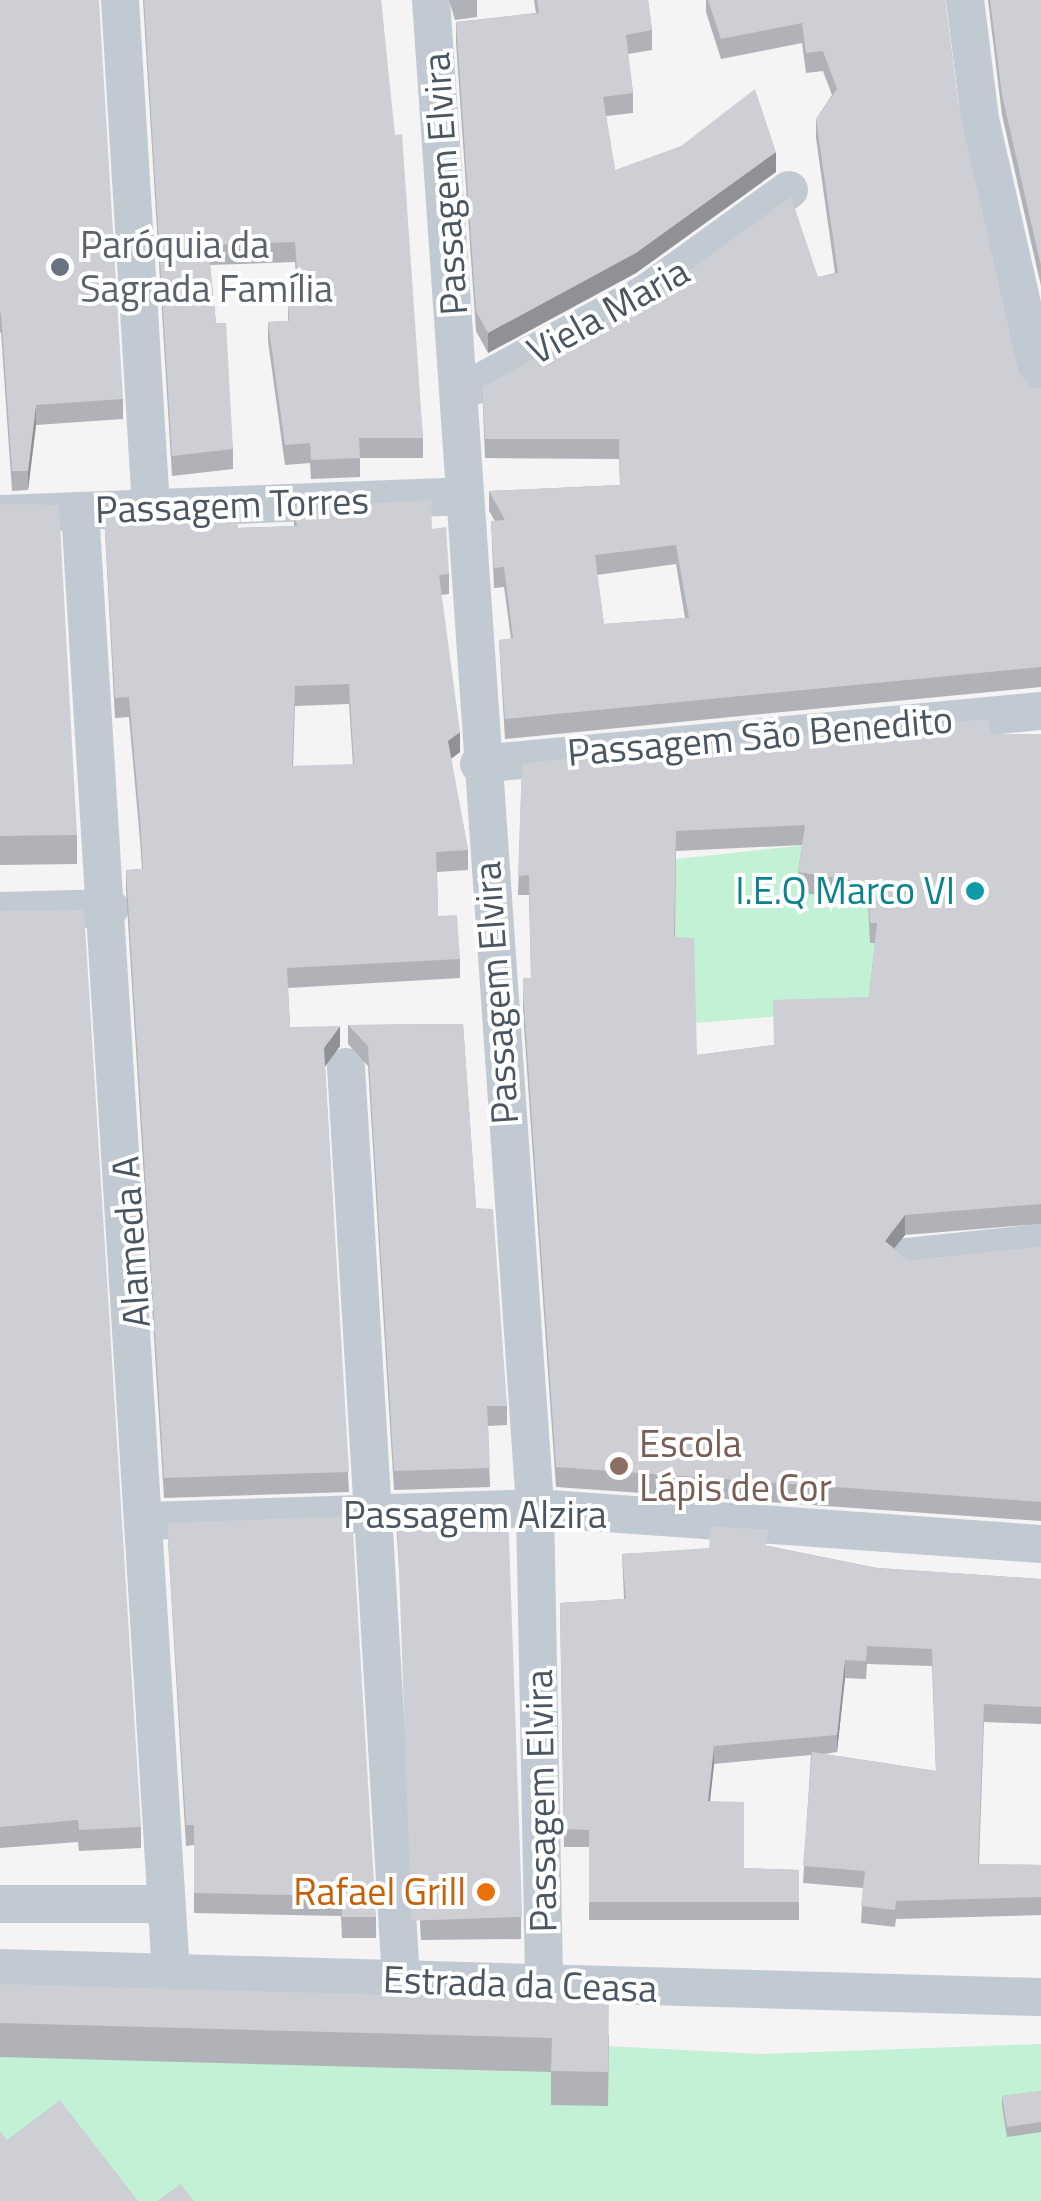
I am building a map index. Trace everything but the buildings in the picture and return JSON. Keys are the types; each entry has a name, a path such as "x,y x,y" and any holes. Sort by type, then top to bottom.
{"street":[{"path":"120,0 151,507"},
{"name":"Passagem Elvira","path":"432,0 460,393 479,764 535,1508 544,1986"},
{"path":"966,0 980,118 1041,387"},
{"name":"Viela Maria","path":"460,393 648,292 790,190"},
{"name":"Passagem Torres","path":"0,514 463,496"},
{"name":"Alameda A","path":"80,511 110,908 171,1973"},
{"name":"Passagem São Benedito","path":"479,764 1041,711"},
{"path":"0,911 110,908"},
{"path":"346,1066 376,1514 401,1980"},
{"path":"907,1257 1041,1243"},
{"name":"Passagem Alzira","path":"148,1521 535,1508 1041,1544"},
{"path":"0,1904 166,1904"},
{"name":"Estrada da Ceasa","path":"0,1968 1041,1997"}],"green space":[{"path":"805,845 904,857 870,942 890,944 918,1005 695,1023 618,955 676,859"},
{"path":"0,2015 761,2054 1041,2044 1041,2201 0,2201"}],"place":[{"name":"Paróquia da Sagrada Família","path":"60,267"},
{"name":"I.E.Q Marco VI","path":"975,891"},
{"name":"Escola Lápis de Cor","path":"619,1466"},
{"name":"Rafael Grill","path":"486,1892"}]}
